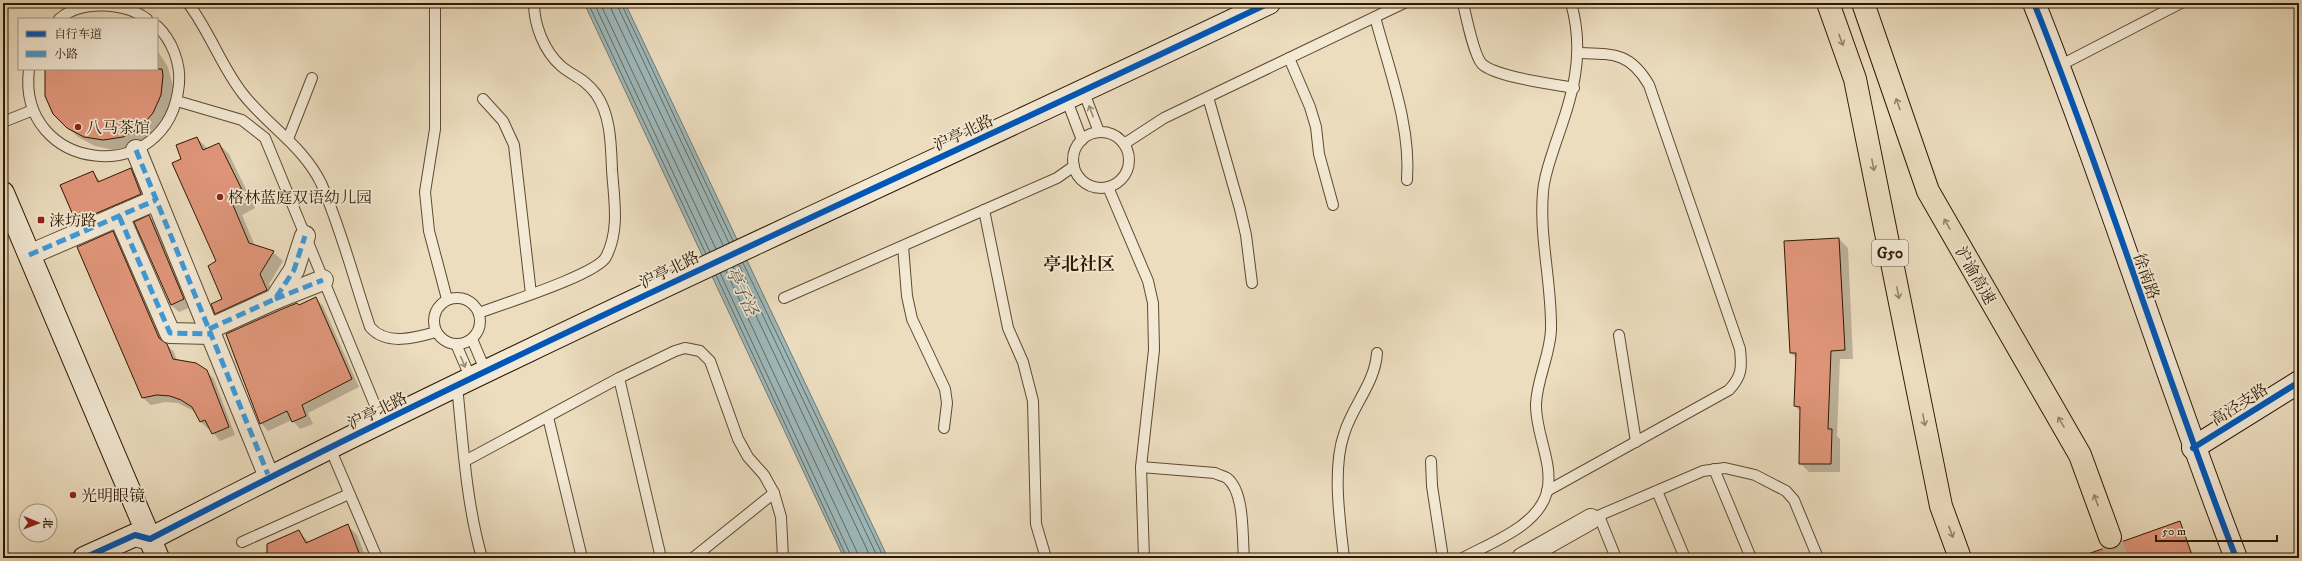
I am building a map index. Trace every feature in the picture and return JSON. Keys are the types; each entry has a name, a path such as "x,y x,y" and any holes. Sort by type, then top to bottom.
{"highway":[{"name":"G50","path":"1828,3 1855,79 1941,506 1960,558"},
{"name":"沪渝高速","path":"1863,3 1928,191 2080,455 2110,537"}],"street":[{"name":"沪亭北路","path":"84,558 135,536 151,552 269,477 754,243 1269,3"},
{"name":"徐南路","path":"2034,3 2059,66 2193,448 2236,558"},
{"path":"136,150 269,477"},
{"path":"4,198 29,255 151,552"},
{"path":"29,255 156,200"},
{"path":"119,216 170,332 210,332 275,299 323,280"},
{"path":"275,299 294,270 305,236"},
{"name":"高泾支路","path":"2193,448 2299,382"},
{"path":"1522,558 1595,518"}],"lane":[{"path":"188,3 200,18 229,74 244,95 308,161 320,183 370,327 377,335 383,338 402,339 436,332"},
{"path":"434,3 435,129 425,192 429,231 447,299"},
{"path":"479,312 531,294 594,269 605,258 613,239 616,219 610,141 606,116 597,96 583,79 561,66 544,45 534,12 534,3"},
{"path":"1124,144 1164,118 1404,3"},
{"path":"1463,3 1474,46 1482,64 1497,72 1574,88"},
{"path":"1463,558 1523,524 1538,511 1547,491 1547,470 1536,404 1551,330 1542,221 1543,193 1545,174 1574,88 1579,54 1577,22 1571,3"},
{"path":"2059,66 2181,3"},
{"path":"61,18 86,6 112,5 137,12 146,18"},
{"path":"1375,17 1405,131 1409,155 1407,180"},
{"path":"29,70 27,84 33,110 46,131 71,149 88,156 113,157 136,150 154,138 168,122 177,101 180,75 174,49 158,27"},
{"path":"1547,491 1729,390 1738,381 1742,366 1740,349 1649,85 1640,69 1628,59 1609,54 1579,54"},
{"path":"1289,58 1310,107 1316,127 1319,154 1333,206"},
{"path":"288,139 312,78"},
{"path":"1075,94 1099,132"},
{"path":"1075,94 1082,140"},
{"path":"1208,97 1240,209 1246,235 1252,283"},
{"path":"483,99 503,121 514,145 531,294"},
{"path":"177,101 242,120 265,138 382,422"},
{"path":"3,122 33,110"},
{"path":"1099,132 1117,137 1124,144 1128,152 1127,170 1123,178 1108,187 1100,188 1083,182 1074,166 1076,148 1082,140 1089,135 1099,132"},
{"path":"784,298 1057,178 1074,166"},
{"path":"1108,187 1148,281 1153,303 1154,350 1141,467 1144,558"},
{"path":"984,210 1008,328 1023,362 1033,401 1035,421 1036,524 1046,558"},
{"path":"902,246 907,296 912,319 944,389 947,403 944,428"},
{"path":"472,339 456,344 445,341 436,332 434,324 436,310 447,299 462,298 475,306 479,312 480,327 472,339 471,379 465,460 476,537 482,558"},
{"path":"1619,335 1636,442"},
{"path":"456,344 471,379"},
{"path":"465,460 619,378 675,351 685,348 700,351 710,361 738,439 748,457 764,475 774,493 781,517 783,558"},
{"path":"1344,558 1338,474 1344,435 1356,404 1372,380 1376,367 1377,353"},
{"path":"619,378 661,558"},
{"path":"548,417 582,558"},
{"path":"330,448 377,558"},
{"path":"1431,462 1432,486 1443,558"},
{"path":"1141,467 1215,473 1226,478 1236,489 1240,507 1244,558"},
{"path":"1616,558 1595,518 1703,471 1725,468 1755,475 1786,491 1794,500 1818,558"},
{"path":"1714,469 1751,558"},
{"path":"1657,491 1685,558"},
{"path":"693,558 774,493"},
{"path":"242,542 349,494"}],"water":[{"name":"亭子泾","path":"584,3 625,3 888,558 844,558"}],"building":[{"path":"162,69 163,76 161,95 153,113 140,128 123,137 103,140 84,137 67,128 53,114 45,96 45,70"},
{"path":"197,137 203,150 219,143 246,198 233,205 249,243 274,251 260,274 267,290 215,314 211,304 222,299 208,266 216,261 172,163 181,159 176,145"},
{"path":"131,168 141,194 76,222 60,185 93,171 98,182"},
{"path":"149,215 184,299 171,305 134,222"},
{"path":"113,231 159,338 167,344 173,359 196,363 207,370 229,427 212,434 205,420 200,422 192,407 181,400 170,396 157,395 142,398 77,247"},
{"path":"1839,238 1845,350 1831,351 1828,429 1832,429 1831,464 1799,464 1800,407 1794,406 1796,353 1790,353 1784,241"},
{"path":"316,297 352,379 302,405 306,416 292,422 287,411 260,424 226,334 297,303 299,305"},
{"path":"2180,521 2193,558 2083,558 2082,556 2105,548 2115,549 2121,542"},
{"path":"348,524 361,558 267,558 267,544 299,530 306,543"}],"tunnel":[{"path":"2110,537 2117,558"}],"marked path":[{"path":"136,150 269,477"},
{"path":"29,255 156,200"},
{"path":"119,216 170,333 211,334"},
{"path":"209,329 275,299 294,270 305,236"},
{"path":"275,299 323,280"}],"cycle path":[{"path":"84,558 135,535 150,539 288,468 567,332 1269,3"},
{"path":"2034,3 2061,72 2236,558"},
{"path":"2193,448 2299,382"}],"place":[{"name":"八马茶馆","path":"78,127"},
{"name":"格林蓝庭双语幼儿园","path":"220,197"},
{"name":"涞坊路","path":"41,220"},
{"name":"光明眼镜","path":"73,495"}],"district":[{"name":"亭北社区","path":"1079,264"}]}
